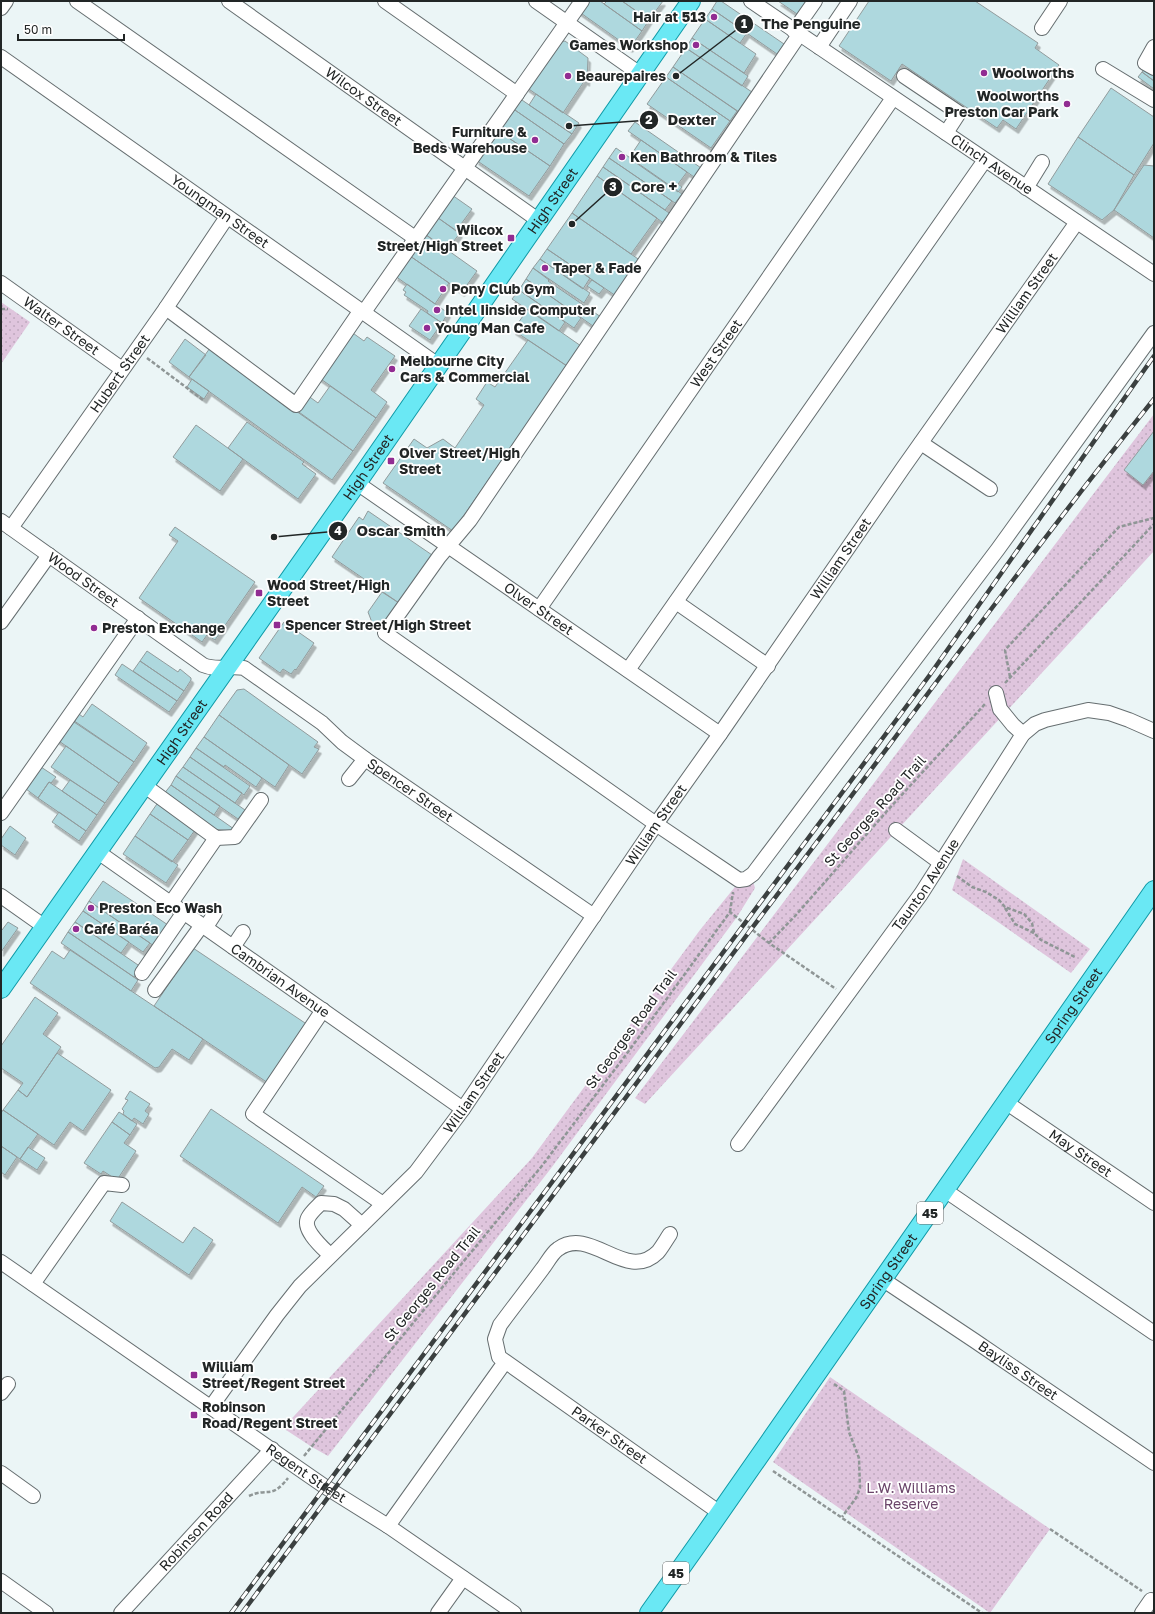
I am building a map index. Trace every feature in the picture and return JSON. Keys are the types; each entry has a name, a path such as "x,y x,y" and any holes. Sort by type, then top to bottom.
{"main road":[{"name":"High Street","path":"1,989 357,483 691,1"},
{"name":"Spring Street","path":"648,1613 720,1513 882,1279 1007,1103 1154,890"}],"street":[{"path":"1,8 6,1"},
{"path":"77,1 416,238"},
{"name":"Wilcox Street","path":"229,1 538,220"},
{"path":"385,1 517,94"},
{"path":"536,1 640,74"},
{"path":"166,308 296,405 416,238 464,167 582,1"},
{"name":"Clinch Avenue","path":"751,1 1154,274"},
{"path":"815,1 797,33 464,529 448,546 385,633 656,824 739,880 746,879 753,874 998,549 1154,333"},
{"path":"819,47 850,1"},
{"path":"1042,28 1060,1"},
{"path":"1154,47 1145,63 1154,68"},
{"name":"Youngman Street","path":"1,57 438,365"},
{"path":"1103,69 1154,100"},
{"path":"904,76 959,113 946,133"},
{"name":"West Street","path":"539,609 893,98"},
{"path":"628,670 985,160"},
{"path":"1026,188 1042,162"},
{"name":"Hubert Street","path":"6,525 136,350 228,217"},
{"name":"William Street","path":"211,1407 300,1286 416,1172 463,1109 656,824 768,666 921,443 1077,222"},
{"name":"Walter Street","path":"1,283 122,369"},
{"path":"921,443 990,488"},
{"name":"Olver Street","path":"357,483 720,734"},
{"name":"Wood Street","path":"6,525 203,665 210,668 228,667"},
{"path":"1,622 49,555"},
{"path":"676,602 768,666"},
{"path":"1,813 138,618"},
{"name":"Spencer Street","path":"228,667 244,668 322,723 342,742 365,759 594,916"},
{"path":"996,693 1000,709 1013,725 1023,734"},
{"name":"Taunton Avenue","path":"738,1144 921,894 1023,734 1035,724 1045,720 1088,710 1109,713 1154,731"},
{"path":"349,779 365,759"},
{"path":"144,786 216,838 235,837 261,800"},
{"path":"896,830 941,863"},
{"path":"171,903 216,838"},
{"name":"Cambrian Avenue","path":"98,852 463,1109"},
{"path":"4,903 45,927"},
{"path":"142,973 184,912"},
{"path":"155,990 215,914"},
{"path":"233,947 243,932"},
{"path":"323,1010 253,1114 383,1204"},
{"name":"May Street","path":"1007,1103 1154,1203"},
{"path":"33,1284 104,1183 122,1185"},
{"path":"946,1190 1154,1333"},
{"path":"330,1256 316,1241 307,1227 307,1220 321,1203 334,1204 344,1209 362,1225"},
{"path":"388,1526 502,1360 495,1338 500,1325 557,1249 574,1243 593,1246 613,1256 629,1261 643,1261 657,1252 670,1234"},
{"name":"Regent Street","path":"1,1262 328,1489 388,1526 514,1613"},
{"name":"Bayliss Street","path":"882,1279 975,1340 1154,1463"},
{"name":"Parker Street","path":"502,1360 720,1513"},
{"name":"Robinson Road","path":"121,1613 272,1450"},
{"path":"1,1473 33,1496"},
{"path":"438,1613 463,1578"},
{"path":"1,1581 46,1613"},
{"path":"1142,1613 1152,1601"}],"path":[{"path":"1,310 8,309"},
{"path":"136,350 203,400"},
{"path":"1010,678 1005,650 1119,527 1154,518"},
{"name":"St Georges Road Trail","path":"770,943 887,811 1154,524"},
{"path":"734,876 730,912 770,943 846,996"},
{"path":"957,876 972,887 986,892 999,900 1015,924 1034,933 1041,940 1074,957"},
{"path":"1005,907 1024,914 1032,923 1034,933"},
{"name":"St Georges Road Trail","path":"245,1498 253,1494 273,1492 280,1488 296,1466 541,1167 628,1052 730,912"},
{"path":"834,1384 844,1392 848,1426 859,1458 860,1473 860,1488 858,1494 842,1517"},
{"path":"773,1471 982,1613"},
{"path":"1050,1529 1141,1590 1152,1601"}],"green space":[{"path":"1,302 30,322 1,364"},
{"path":"1154,414 1154,551 645,1104 635,1098"},
{"path":"963,859 1090,949 1071,973 952,890"},
{"path":"751,874 755,888 737,917 552,1167 328,1456 283,1428 532,1158 700,930 743,877"},
{"name":"L.W. Williams Reserve","path":"830,1377 1050,1529 990,1613 773,1462"}],"building":[{"path":"585,1 600,1 642,31 630,48 578,11"},
{"path":"607,1 622,1 649,20 642,31 604,4"},
{"path":"622,1 663,1 649,20"},
{"path":"717,1 721,1 784,44 777,54 712,9"},
{"path":"778,1 811,1 800,16"},
{"name":"Woolworths","path":"869,1 975,1 1038,43 1035,48 1059,65 1016,129 1003,120 997,128 902,64 891,81 839,46"},
{"path":"712,9 747,33 740,43 705,19"},
{"path":"705,19 756,54 744,73 692,38"},
{"path":"692,38 748,76 742,86 686,48"},
{"path":"565,41 588,58 587,82 585,80 563,113 526,87 556,43"},
{"path":"686,48 755,94 742,114 673,67"},
{"path":"1154,56 1154,81 1142,72"},
{"path":"673,67 737,111 730,121 666,77"},
{"path":"1142,72 1154,81 1154,89 1138,77"},
{"path":"666,77 730,121 711,148 647,104"},
{"path":"1111,88 1154,117 1154,143 1134,175 1078,137"},
{"path":"536,94 579,123 572,134 529,105"},
{"path":"519,98 572,134 564,144 512,108"},
{"path":"512,108 564,144 550,166 497,130"},
{"path":"635,122 704,170 697,179 628,131"},
{"path":"497,130 550,166 529,196 476,160"},
{"path":"1078,137 1134,175 1114,210 1102,220 1048,184"},
{"path":"641,140 687,172 678,184 682,187 678,192 629,158"},
{"path":"616,148 682,194 675,203 609,158"},
{"path":"609,158 672,201 665,210 603,167"},
{"path":"1144,165 1154,166 1154,238 1114,210"},
{"path":"603,167 672,215 665,224 597,176"},
{"path":"597,176 657,218 631,254 572,213"},
{"path":"452,195 472,209 456,231 437,217"},
{"path":"572,213 641,261 616,296 547,249"},
{"path":"438,218 460,233 447,250 426,235"},
{"path":"425,234 477,271 462,292 410,256"},
{"path":"547,249 590,278 583,289 540,259"},
{"path":"410,256 449,283 435,304 395,276"},
{"path":"540,259 590,293 584,303 533,268"},
{"path":"533,268 549,280 548,281 601,317 593,326 526,279"},
{"path":"526,279 581,318 574,328 519,290"},
{"path":"592,280 604,288 599,294 587,286"},
{"path":"407,284 448,313 442,323 427,313 428,311 404,295 406,292 403,290"},
{"path":"519,290 565,322 559,331 512,299"},
{"path":"421,309 442,323 430,340 409,326"},
{"path":"528,309 581,346 567,366 513,330"},
{"path":"350,331 364,341 367,337 395,356 371,390 387,402 376,418 318,377"},
{"path":"185,339 206,355 189,377 169,362"},
{"path":"528,340 567,366 453,531 383,483 414,439 427,448 443,439 455,448 484,405 476,399 487,382 495,387"},
{"path":"210,348 353,451 332,480 189,377"},
{"path":"192,379 209,391 204,399 187,387"},
{"path":"330,386 376,418 353,451 296,411 307,395 318,403"},
{"path":"247,422 304,462 302,464 316,474 298,499 228,448"},
{"path":"196,425 243,459 220,491 173,457"},
{"path":"1154,431 1154,471 1143,485 1124,470"},
{"path":"368,511 435,557 402,605 332,557 359,517 363,520"},
{"path":"175,527 255,582 215,640 207,635 202,642 139,598 178,541 169,535"},
{"path":"382,592 402,605 382,632 373,625 368,612"},
{"path":"284,622 314,643 296,670 295,669 291,674 283,669 280,673 259,658"},
{"path":"147,651 178,672 180,669 191,678 184,691 140,661"},
{"path":"140,661 184,691 177,701 133,671"},
{"path":"122,664 177,701 169,712 115,675"},
{"path":"244,689 318,742 314,747 319,749 302,774 219,715 237,690"},
{"path":"92,704 147,743 134,762 74,722 79,714 83,717"},
{"path":"219,715 289,765 275,787 204,737"},
{"path":"70,718 134,762 119,783 56,739"},
{"path":"204,737 262,778 256,787 225,765 224,767 196,748"},
{"path":"66,746 119,783 105,803 51,767"},
{"path":"196,748 250,786 244,795 190,757"},
{"path":"190,757 242,793 235,803 183,767"},
{"path":"41,767 56,777 51,783 49,782 38,798 26,789"},
{"path":"183,767 245,810 238,819 176,776"},
{"path":"176,776 220,806 214,815 171,785"},
{"path":"70,780 105,803 97,815 62,791"},
{"path":"49,782 97,815 86,831 38,798"},
{"path":"171,785 234,829 232,831 212,829 163,795"},
{"path":"159,801 197,827 188,840 150,814"},
{"path":"59,812 86,831 79,841 52,822"},
{"path":"150,814 188,840 172,862 135,836"},
{"path":"10,826 26,838 15,855 1,845 1,839"},
{"path":"135,836 178,865 166,883 123,854"},
{"path":"103,881 168,925 154,946 89,901"},
{"path":"89,901 150,943 143,952 83,911"},
{"path":"83,911 129,942 121,953 75,922"},
{"path":"8,922 18,928 1,952 1,929 2,930"},
{"path":"75,922 141,967 134,977 68,932"},
{"path":"68,932 138,980 131,991 61,943"},
{"path":"193,948 308,1025 268,1083 154,1006"},
{"path":"70,950 203,1039 189,1060 172,1049 159,1067 155,1068 30,983 52,951 64,959"},
{"path":"35,997 58,1013 43,1034 61,1047 27,1097 18,1090 23,1083 1,1068 1,1046"},
{"path":"57,1053 111,1090 83,1131 70,1122 54,1145 3,1110 18,1090 27,1097"},
{"path":"130,1091 150,1104 145,1111 149,1114 143,1124 134,1118 132,1121 123,1114 124,1111 122,1109 128,1100 125,1099"},
{"path":"211,1109 324,1186 316,1197 302,1187 278,1223 180,1156"},
{"path":"3,1110 38,1134 20,1159 1,1146 1,1113"},
{"path":"119,1112 137,1124 130,1135 112,1122"},
{"path":"112,1122 130,1135 124,1143 136,1151 117,1180 103,1171 101,1174 84,1163"},
{"path":"1,1146 17,1157 5,1175 1,1172"},
{"path":"28,1147 45,1158 37,1170 20,1159"},
{"path":"122,1202 183,1243 194,1227 213,1240 189,1275 110,1221"}],"railway":[{"path":"231,1613 929,676 1154,356"},
{"path":"242,1613 951,662 1051,530 1154,399"}],"place":[{"name":"Hair at 513","path":"714,17"},
{"name":"Games Workshop","path":"696,45"},
{"name":"Woolworths","path":"984,73"},
{"name":"Beaurepaires","path":"568,76"},
{"name":"The Penguine","path":"676,76"},
{"name":"Woolworths Preston Car Park","path":"1067,104"},
{"name":"Dexter","path":"569,126"},
{"name":"Furniture & Beds Warehouse","path":"535,140"},
{"name":"Ken Bathroom & Tiles","path":"622,157"},
{"name":"Core +","path":"572,224"},
{"name":"Wilcox Street/High Street","path":"511,238"},
{"name":"Taper & Fade","path":"545,268"},
{"name":"Pony Club Gym","path":"443,289"},
{"name":"Intel Iinside Computer","path":"437,310"},
{"name":"Young Man Cafe","path":"427,328"},
{"name":"Melbourne City Cars & Commercial","path":"392,369"},
{"name":"Olver Street/High Street","path":"391,461"},
{"name":"Oscar Smith","path":"274,537"},
{"name":"Wood Street/High Street","path":"259,593"},
{"name":"Spencer Street/High Street","path":"277,625"},
{"name":"Preston Exchange","path":"94,628"},
{"name":"Preston Eco Wash","path":"91,908"},
{"name":"Café Baréa","path":"76,929"},
{"name":"William Street/Regent Street","path":"194,1375"},
{"name":"Robinson Road/Regent Street","path":"194,1415"}]}
